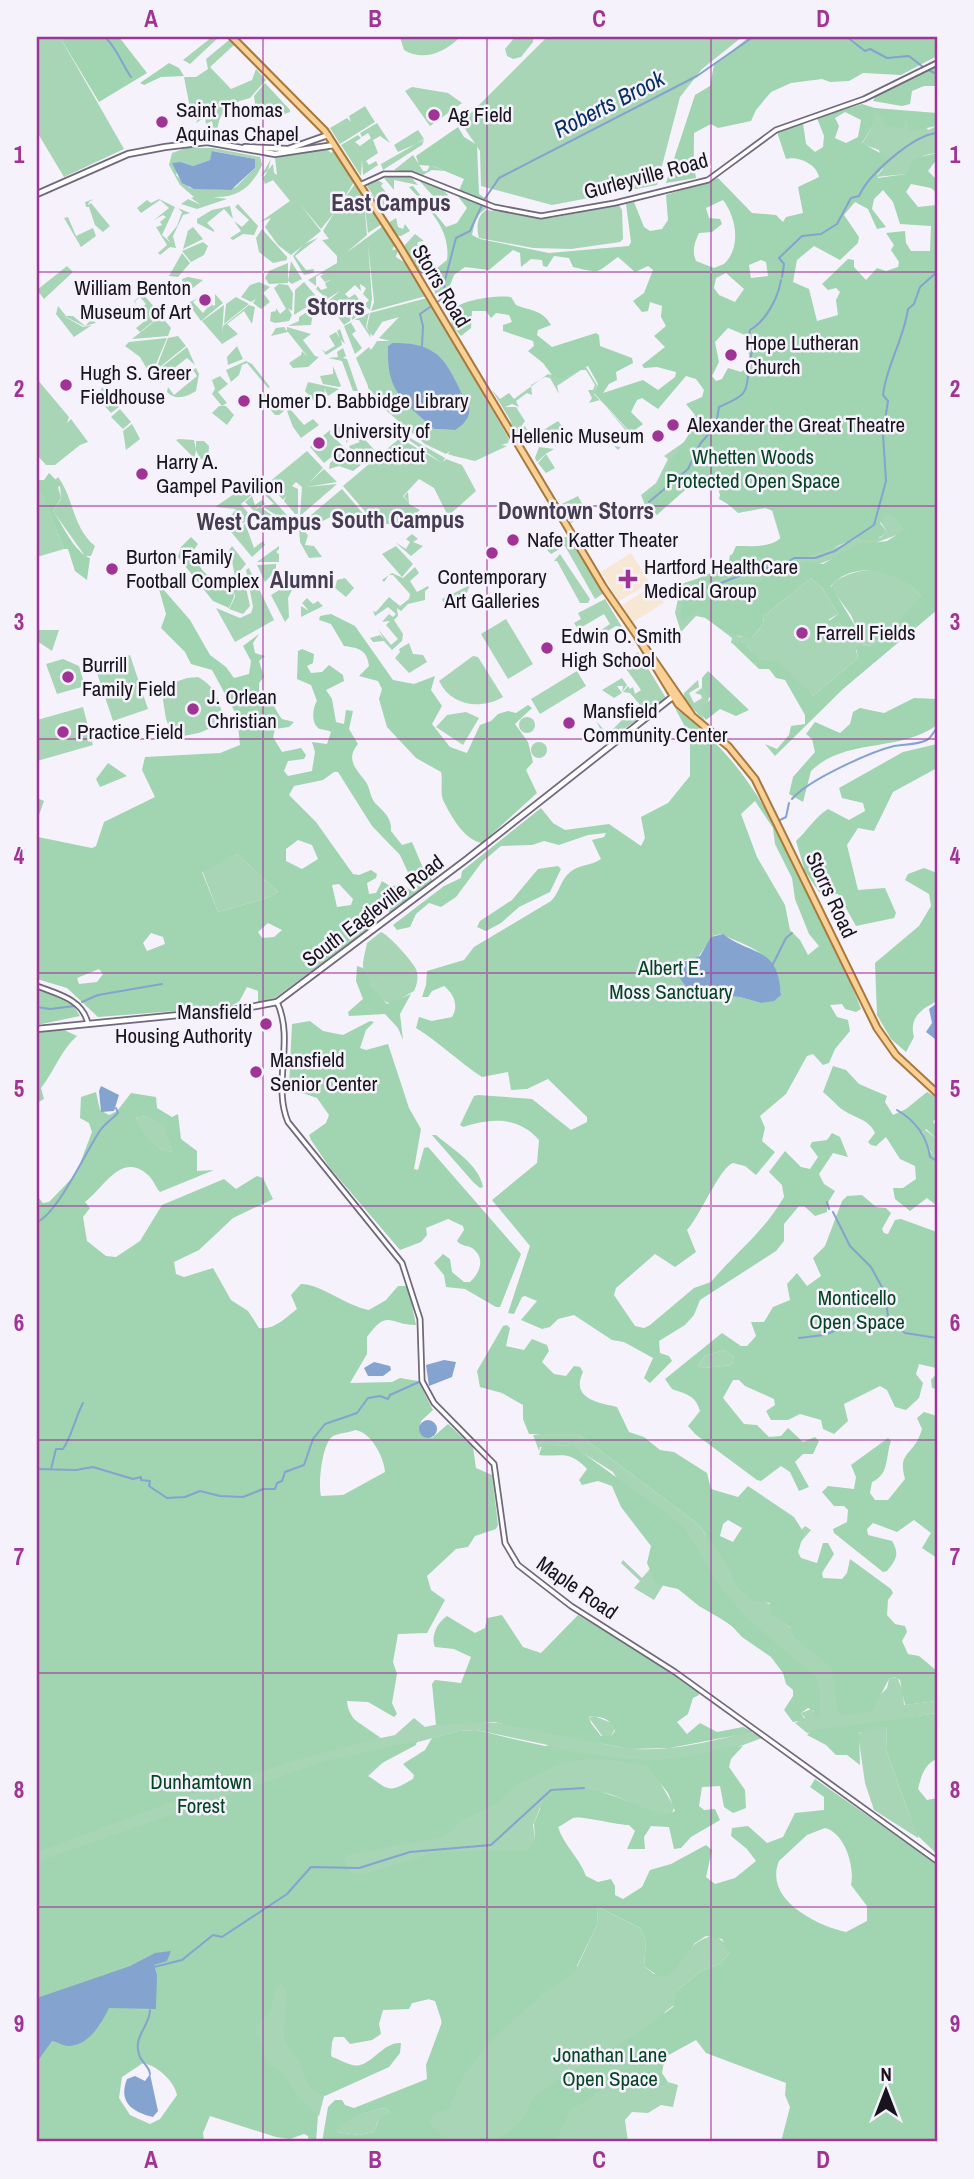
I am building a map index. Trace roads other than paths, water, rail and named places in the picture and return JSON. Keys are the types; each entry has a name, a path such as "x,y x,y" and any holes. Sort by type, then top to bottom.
{"main road":[{"name":"Storrs Road","path":"232,37 328,135 607,590 675,695 691,714 739,757 755,779 877,1028 906,1067 937,1093"},
{"path":"37,194 135,152 195,143 288,149 328,135"},
{"path":"230,145 275,154 334,145"},
{"name":"South Eagleville Road","path":"37,1029 240,1009 277,1002 467,859 675,695"}],"street":[{"name":"Gurleyville Road","path":"360,186 384,174 425,177 494,207 553,216 708,180 770,133 864,99 937,63"},
{"path":"37,985 75,1002 86,1016 88,1024"},
{"name":"Maple Road","path":"277,1002 285,1024 283,1105 288,1122 402,1264 420,1319 422,1381 434,1403 494,1464 503,1532 511,1557 527,1573 571,1606 675,1672 937,1861"}],"water":[{"path":"212,151 255,159 255,168 231,190 194,189 182,183 172,163 181,162 193,166 210,160"},
{"path":"392,343 423,347 442,359 469,407 468,418 461,426 455,430 434,429 398,394 388,361 388,346"},
{"path":"723,934 769,960 779,979 781,995 774,1001 761,1003 740,997 691,994 677,974 675,965 700,956 711,937"},
{"path":"937,1003 935,1039 926,1032 932,1023 929,1009"},
{"path":"101,1086 119,1095 114,1111 101,1112"},
{"path":"444,1360 456,1362 452,1377 429,1386 426,1365"},
{"path":"374,1362 390,1366 391,1370 383,1376 368,1376 364,1368"},
{"path":"428,1420 434,1423 437,1429 434,1435 428,1438 422,1435 419,1429 422,1423"},
{"path":"171,1951 167,1961 154,1965 157,1975 156,2009 109,2008 99,2026 83,2042 69,2046 52,2041 37,2062 37,1998 130,1966 155,1953"},
{"path":"150,2074 158,2111 153,2117 133,2109 124,2094 127,2079 135,2076 145,2081"}],"waterway":[{"path":"105,37 131,77"},
{"name":"Roberts Brook","path":"484,200 499,178 697,76 753,37"},
{"name":"Roberts Brook","path":"847,37 865,51 870,49 887,58 909,56 923,67"},
{"path":"928,70 937,74"},
{"path":"782,277 784,264 779,258 802,236 821,234 837,224 851,198 859,196 881,167 904,148 927,135 937,133"},
{"path":"422,346 423,326 420,314 446,296 444,284 456,238 470,231 482,205"},
{"path":"708,588 754,570 783,565 794,558 815,558 835,551 874,525 886,481 883,434 888,401 883,395 885,384 908,309 914,304 920,287 937,272"},
{"path":"649,502 688,469 700,444 716,425 719,407 737,398 744,391 754,339 749,335 750,330 770,308 781,280"},
{"path":"792,799 811,784 855,760 894,746 923,742 937,728"},
{"path":"780,820 786,817 789,803"},
{"path":"772,966 786,938 792,933"},
{"path":"82,1002 98,995 162,984"},
{"path":"37,1007 50,1009 75,1006"},
{"path":"37,1222 45,1217 62,1195 99,1132 118,1113 116,1108"},
{"path":"897,1110 919,1130 930,1157 937,1161"},
{"path":"827,1202 829,1209"},
{"path":"833,1212 850,1246 871,1267 884,1291 889,1322"},
{"path":"799,1338 824,1335 855,1323 892,1323 905,1333 937,1338"},
{"path":"37,1469 76,1470 93,1467 133,1479 141,1477 141,1480 150,1481 149,1486 167,1498 185,1497 200,1491 220,1496 243,1497 263,1489 275,1489 285,1472 304,1465 313,1439 325,1424 357,1413 368,1398 380,1396 388,1399 390,1395 419,1382"},
{"path":"51,1469 56,1449 63,1449 66,1444 83,1403"},
{"path":"154,1967 182,1960 213,1935 222,1937 287,1894 311,1867 359,1868 410,1852 491,1845 551,1790 584,1788"},
{"path":"150,2010 138,2042 140,2057 150,2074"}],"place":[{"name":"Ag Field","path":"434,115"},
{"name":"Saint Thomas Aquinas Chapel","path":"162,122"},
{"name":"William Benton Museum of Art","path":"205,300"},
{"name":"Hope Lutheran Church","path":"731,355"},
{"name":"Hugh S. Greer Fieldhouse","path":"66,385"},
{"name":"Homer D. Babbidge Library","path":"244,401"},
{"name":"Alexander the Great Theatre","path":"673,425"},
{"name":"Hellenic Museum","path":"658,436"},
{"name":"University of Connecticut","path":"319,443"},
{"name":"Harry A. Gampel Pavilion","path":"142,474"},
{"name":"Nafe Katter Theater","path":"513,540"},
{"name":"Contemporary Art Galleries","path":"492,553"},
{"name":"Burton Family Football Complex","path":"112,569"},
{"name":"Hartford HealthCare Medical Group","path":"628,579"},
{"name":"Farrell Fields","path":"802,633"},
{"name":"Edwin O. Smith High School","path":"547,648"},
{"name":"Burrill Family Field","path":"68,677"},
{"name":"J. Orlean Christian","path":"193,709"},
{"name":"Mansfield Community Center","path":"569,723"},
{"name":"Practice Field","path":"63,732"},
{"name":"Mansfield Housing Authority","path":"266,1024"},
{"name":"Mansfield Senior Center","path":"256,1072"}],"district":[{"name":"East Campus","path":"391,203"},
{"name":"Storrs","path":"336,307"},
{"name":"Downtown Storrs","path":"576,511"},
{"name":"South Campus","path":"398,520"},
{"name":"West Campus","path":"259,522"},
{"name":"Alumni","path":"302,580"}],"park label":[{"name":"Whetten Woods Protected Open Space","path":"753,469"},
{"name":"Albert E. Moss Sanctuary","path":"671,980"},
{"name":"Monticello Open Space","path":"857,1310"},
{"name":"Dunhamtown Forest","path":"201,1794"},
{"name":"Jonathan Lane Open Space","path":"610,2067"}]}
